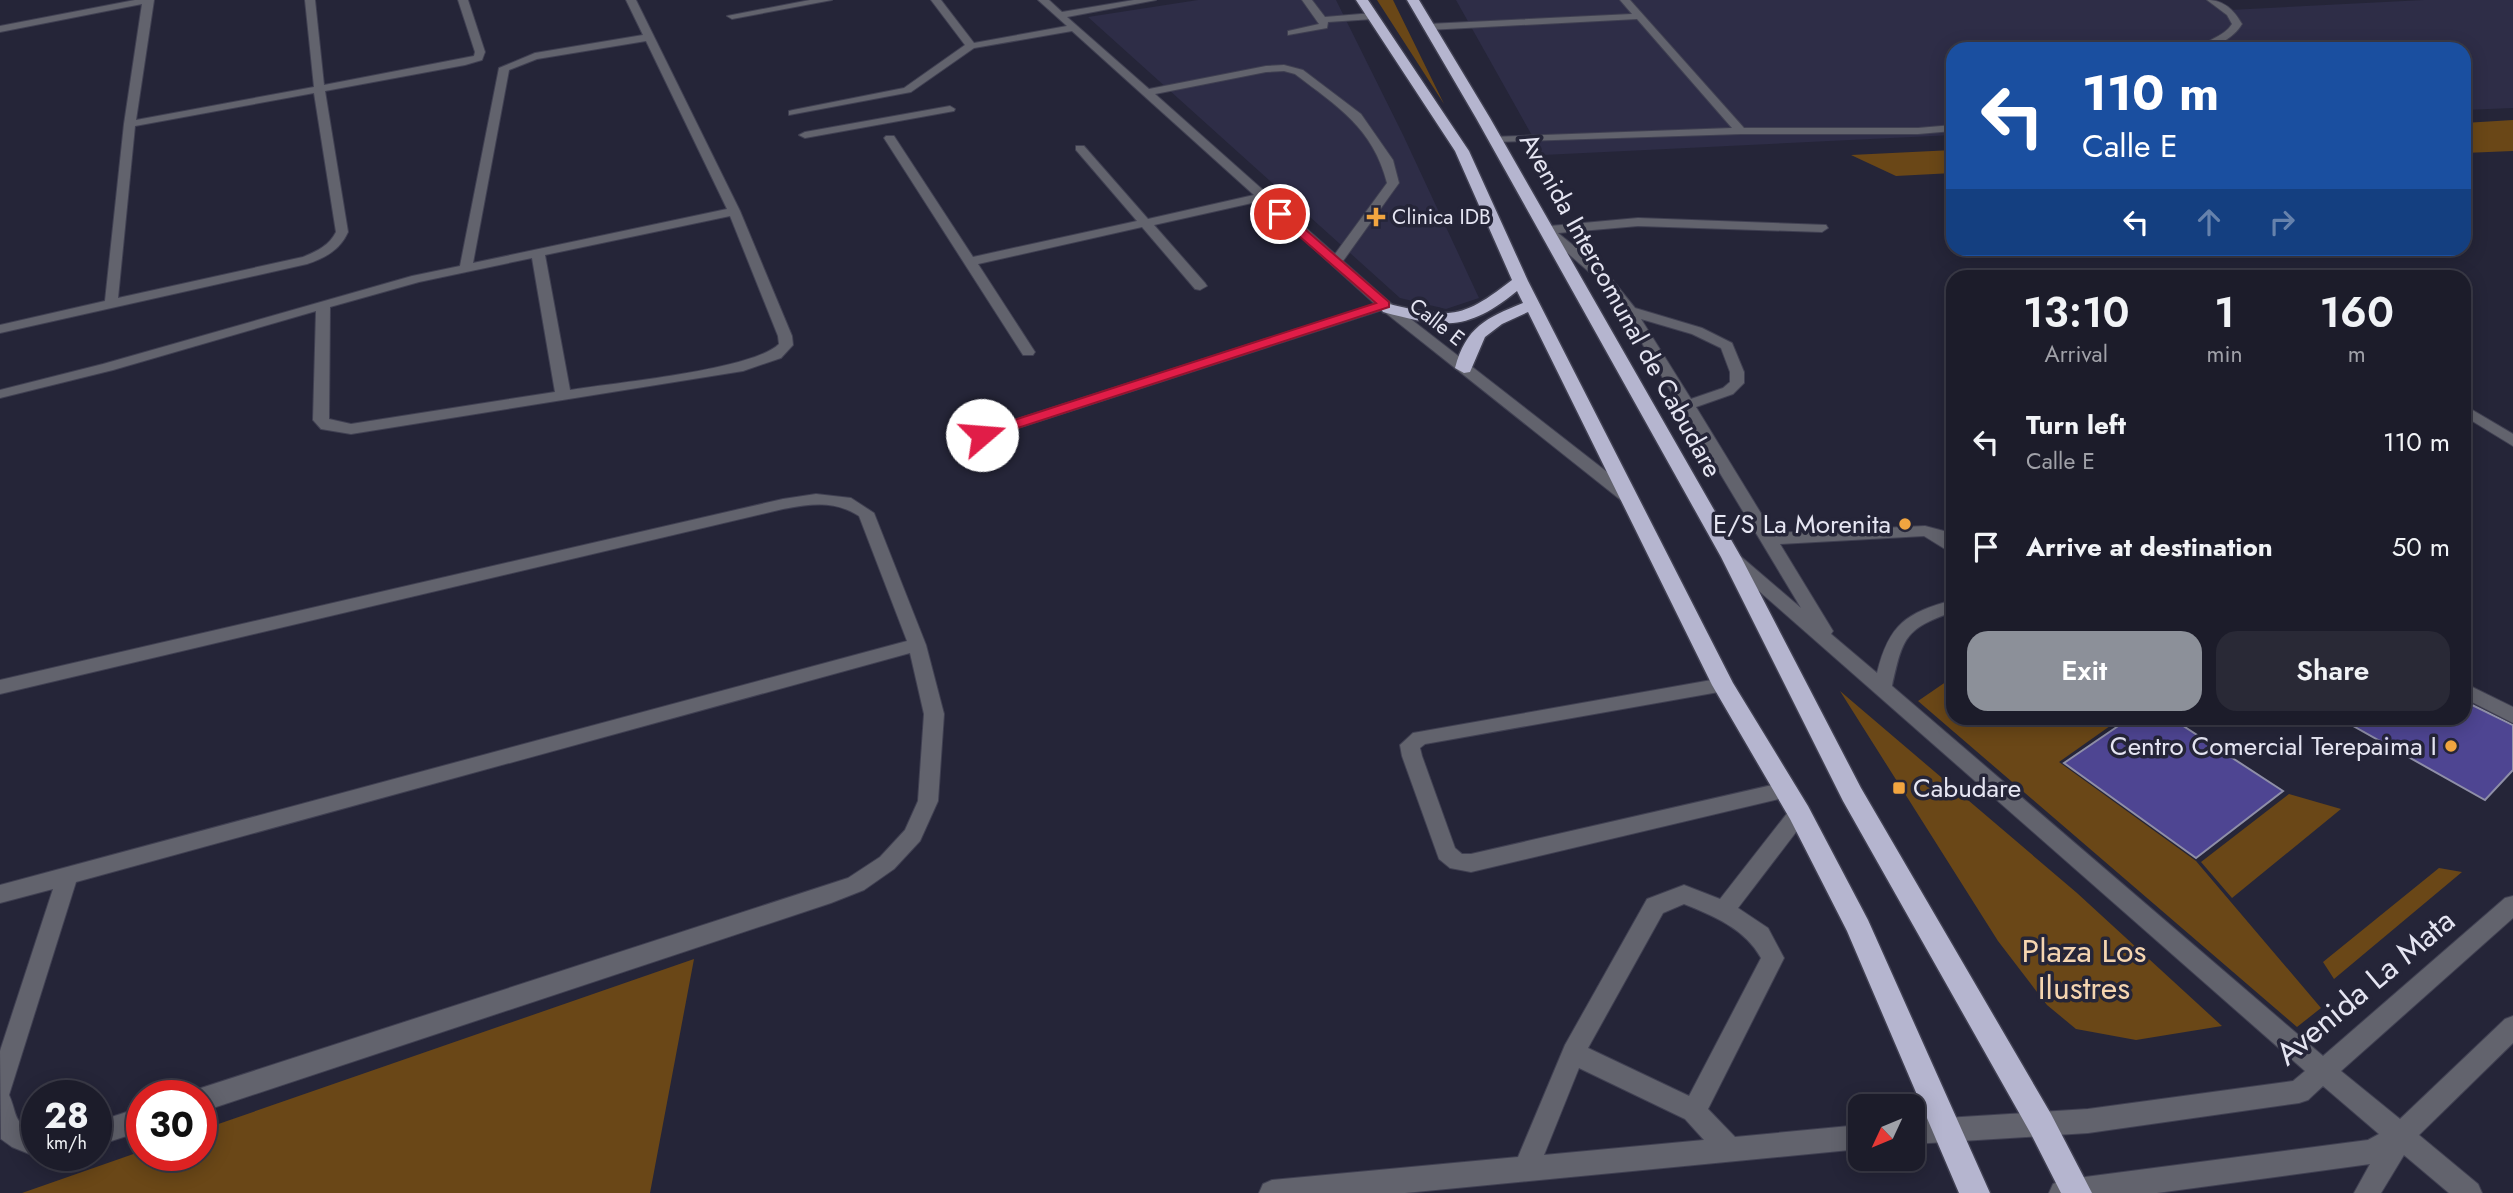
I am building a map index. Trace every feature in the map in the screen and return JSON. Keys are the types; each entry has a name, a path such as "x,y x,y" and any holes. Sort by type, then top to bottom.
{"highway":[{"name":"Avenida Intercomunal de Cabudare","path":"1413,0 1547,229 1731,557 1853,794 2041,1124 2072,1193"},
{"path":"1368,8 1462,151 1531,304 1723,685 1799,813 1859,928 1975,1193"},
{"path":"1387,307 1426,318 1453,319 1479,312 1520,281"},
{"path":"1464,368 1467,352 1479,331 1531,304"}],"street":[{"path":"0,19 94,0"},
{"path":"0,29 147,0 130,124 111,304"},
{"path":"0,329 284,267 327,251 338,242 342,232 318,89 310,0"},
{"path":"130,124 478,58 480,52 463,0"},
{"path":"323,305 319,411 321,420 326,426 351,429 743,367 776,355 786,345 785,336 734,211 631,0"},
{"path":"732,16 827,0"},
{"path":"936,0 971,46"},
{"name":"Calle E","path":"1044,0 1387,307 1628,497"},
{"path":"1059,15 1151,0"},
{"path":"1291,33 1324,26 1307,0"},
{"path":"1625,0 1741,131"},
{"path":"2212,42 2232,33 2237,24 2231,13 2213,0"},
{"path":"1322,20 1368,8"},
{"path":"1428,27 1639,16"},
{"path":"793,113 907,90 971,46 1073,28"},
{"path":"466,267 505,68 535,56 650,37"},
{"path":"1146,93 1266,69 1284,68 1299,72 1357,116 1387,160 1393,183 1335,262"},
{"path":"866,100 874,123"},
{"path":"805,135 950,109"},
{"path":"1495,139 1741,131 1946,129"},
{"path":"890,138 1028,352"},
{"path":"1080,148 1143,224 1200,286"},
{"path":"970,262 1262,197"},
{"path":"0,394 108,368 323,305 466,267 734,211"},
{"path":"1547,229 1638,222 1822,228"},
{"path":"1547,229 1601,275 1630,311 1833,646"},
{"path":"538,253 563,394"},
{"path":"982,435 1387,307"},
{"path":"1630,311 1697,331 1727,346 1737,372 1737,383 1728,391 1687,405"},
{"path":"2471,414 2513,441"},
{"path":"0,687 783,504 830,498 852,503 866,513 918,645 934,714 928,801 913,835 887,863 856,884 796,906 217,1095"},
{"path":"1768,539 1925,531 1938,535 1946,542"},
{"path":"1731,557 2324,1072 2469,1193"},
{"path":"1882,689 1891,651 1902,628 1919,617 1946,608"},
{"path":"0,894 918,645"},
{"path":"1723,685 1420,738 1410,745 1412,756 1446,853 1457,862 1471,863 1785,789"},
{"path":"2471,694 2513,716"},
{"path":"1724,910 1799,813"},
{"path":"0,1088 67,877"},
{"path":"1526,1169 1573,1053 1655,906 1684,894 1724,910 1760,935 1773,958 1694,1111"},
{"name":"Avenida La Mata","path":"1925,1131 2088,1121 2299,1092 2513,905"},
{"path":"2072,1193 2143,1188 2371,1152 2401,1135 2513,1027"},
{"path":"1573,1053 1694,1111 1730,1150"},
{"path":"0,1101 1,1117 14,1138 21,1140"},
{"path":"2367,1193 2401,1135"},
{"path":"1272,1193 1848,1138"}],"shaded area":[{"name":"Clinica IDB","path":"1198,0 1336,0 1479,298 1446,309 1400,298 1088,17"},
{"path":"1456,0 2216,0 2230,10 2424,0 2513,0 2513,108 2471,110 2471,42 1946,42 1946,135 1543,155"}],"green space":[{"path":"1377,0 1393,0 1444,104"},
{"path":"2513,120 2513,151 2471,153 2471,123"},
{"path":"1946,150 1946,173 1896,176 1851,155"},
{"path":"1946,682 1946,725 2110,726 2059,762 2196,861 2321,1008 2297,1027 1918,701"},
{"name":"Plaza Los Ilustres","path":"1840,691 2077,893 2222,1026 2136,1040 2076,1029 2047,1005 1998,941"},
{"path":"2289,794 2341,809 2232,898 2201,862"},
{"path":"2439,868 2462,872 2334,979 2323,962"},
{"path":"694,959 650,1193 22,1193 85,1171 112,1171 112,1162 126,1157 126,1171 217,1171 217,1124"}],"building":[{"name":"Centro Comercial Terepaima I","path":"2471,704 2513,725 2513,770 2485,800 2351,725 2471,725"},
{"path":"2120,725 2182,725 2283,791 2196,858 2064,763"}],"place":[{"name":"Clinica IDB","path":"1376,217"},
{"name":"E/S La Morenita","path":"1905,524"},
{"name":"Centro Comercial Terepaima I","path":"2451,746"},
{"name":"Cabudare","path":"1899,788"}],"route":[{"path":"982,435 1384,305 1280,214"}]}
